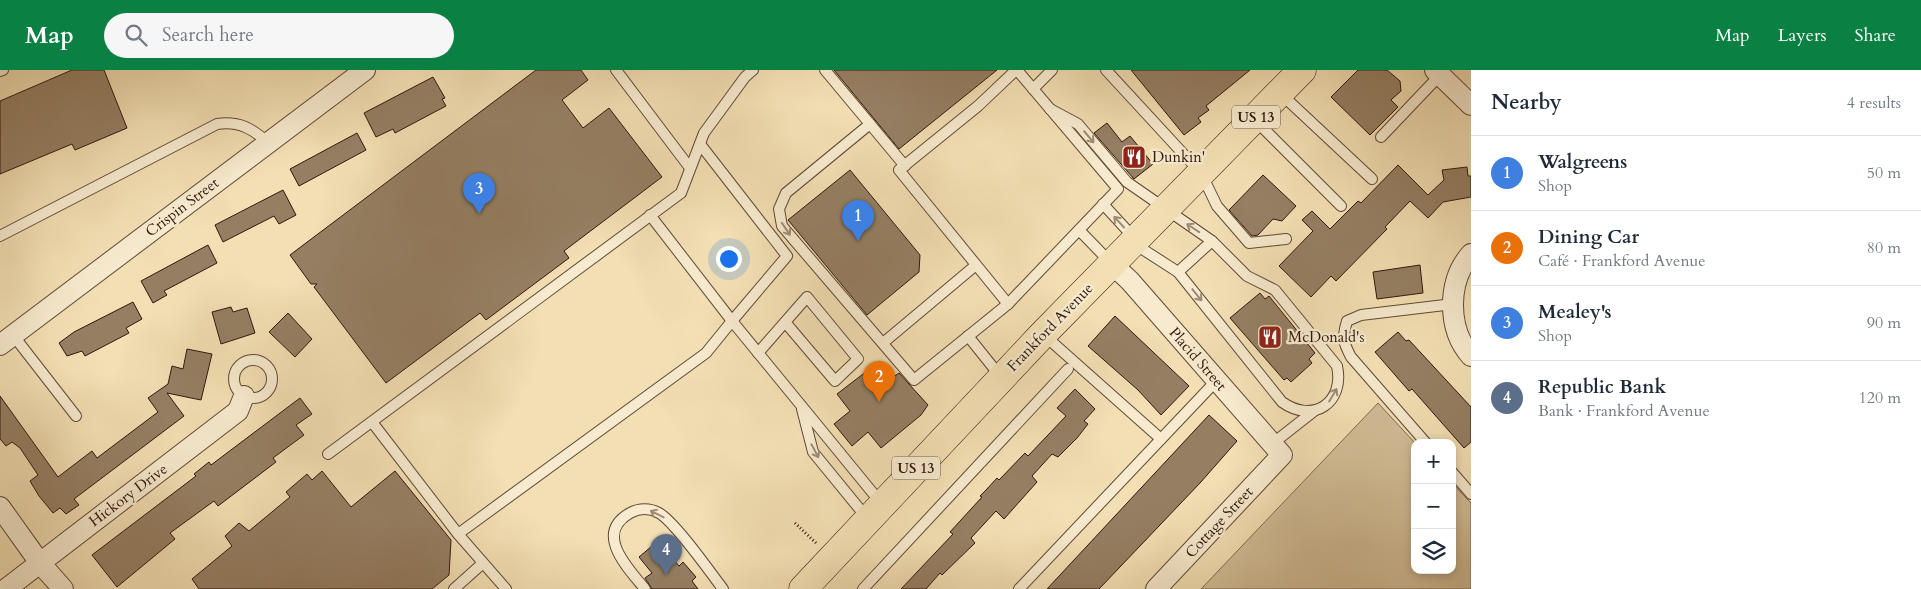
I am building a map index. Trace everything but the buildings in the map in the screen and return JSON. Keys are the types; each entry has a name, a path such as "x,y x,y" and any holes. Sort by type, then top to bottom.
{"main road":[{"name":"Frankford Avenue","path":"803,589 1043,334 1302,70"}],"street":[{"name":"Crispin Street","path":"6,340 365,70"},
{"path":"1438,72 1471,105"},
{"path":"1471,254 1457,280 1453,304 1455,324 1466,350 1471,356"},
{"name":"Placid Street","path":"1112,264 1130,281 1277,450"},
{"name":"Hickory Drive","path":"6,589 238,411 244,396"},
{"name":"Cottage Street","path":"1156,589 1277,450"},
{"path":"0,507 40,563 63,589"}],"lane":[{"path":"616,70 690,168"},
{"path":"328,454 681,192 704,134 745,77 753,70"},
{"path":"825,70 905,166"},
{"path":"870,124 792,187 781,200 779,217 782,226 914,380 1008,304 1118,189 1017,70 978,106 899,170 1008,304"},
{"path":"1033,89 1052,70"},
{"path":"1106,70 1201,173 1217,206 1249,243 1286,239"},
{"path":"1381,137 1438,72"},
{"path":"1280,93 1372,179"},
{"path":"1050,109 1078,124 1127,182 1212,241 1246,276 1275,290 1337,366 1338,388 1332,399 1314,411 1277,450"},
{"path":"1254,119 1341,206"},
{"path":"0,236 217,124 231,122 245,125 257,132 268,143"},
{"path":"458,534 706,353 787,256 700,144"},
{"path":"1103,204 1134,241 1178,272 1282,402 1291,409 1302,412 1314,411"},
{"path":"650,215 732,321 801,405 875,512"},
{"path":"1078,230 1112,264"},
{"path":"1178,272 1212,241"},
{"path":"883,343 976,265"},
{"path":"758,353 785,322 807,297 858,359 835,381 785,322"},
{"path":"1422,439 1351,358 1343,342 1344,332 1347,321 1361,314 1453,304"},
{"path":"1043,334 1161,439"},
{"path":"968,336 1001,378"},
{"path":"6,340 76,416"},
{"path":"863,589 1068,369"},
{"path":"1019,589 1217,380"},
{"path":"801,405 813,452 875,512"},
{"path":"372,422 458,534 506,589"},
{"path":"1456,477 1471,494"},
{"path":"645,589 622,560 614,543 618,524 624,517 641,509 651,510 667,520 723,589"},
{"path":"454,589 483,563"}],"path":[{"path":"795,523 816,544"}],"shaded area":[{"path":"1378,403 1411,439 1411,574 1456,574 1456,487 1471,503 1471,589 1201,589"}],"place":[{"name":"Dunkin'","path":"1134,157"},
{"name":"Mealey's","path":"479,214"},
{"name":"Walgreens","path":"858,241"},
{"name":"McDonald's","path":"1270,337"},
{"name":"Dining Car","path":"879,402"},
{"name":"Republic Bank","path":"666,575"}]}
